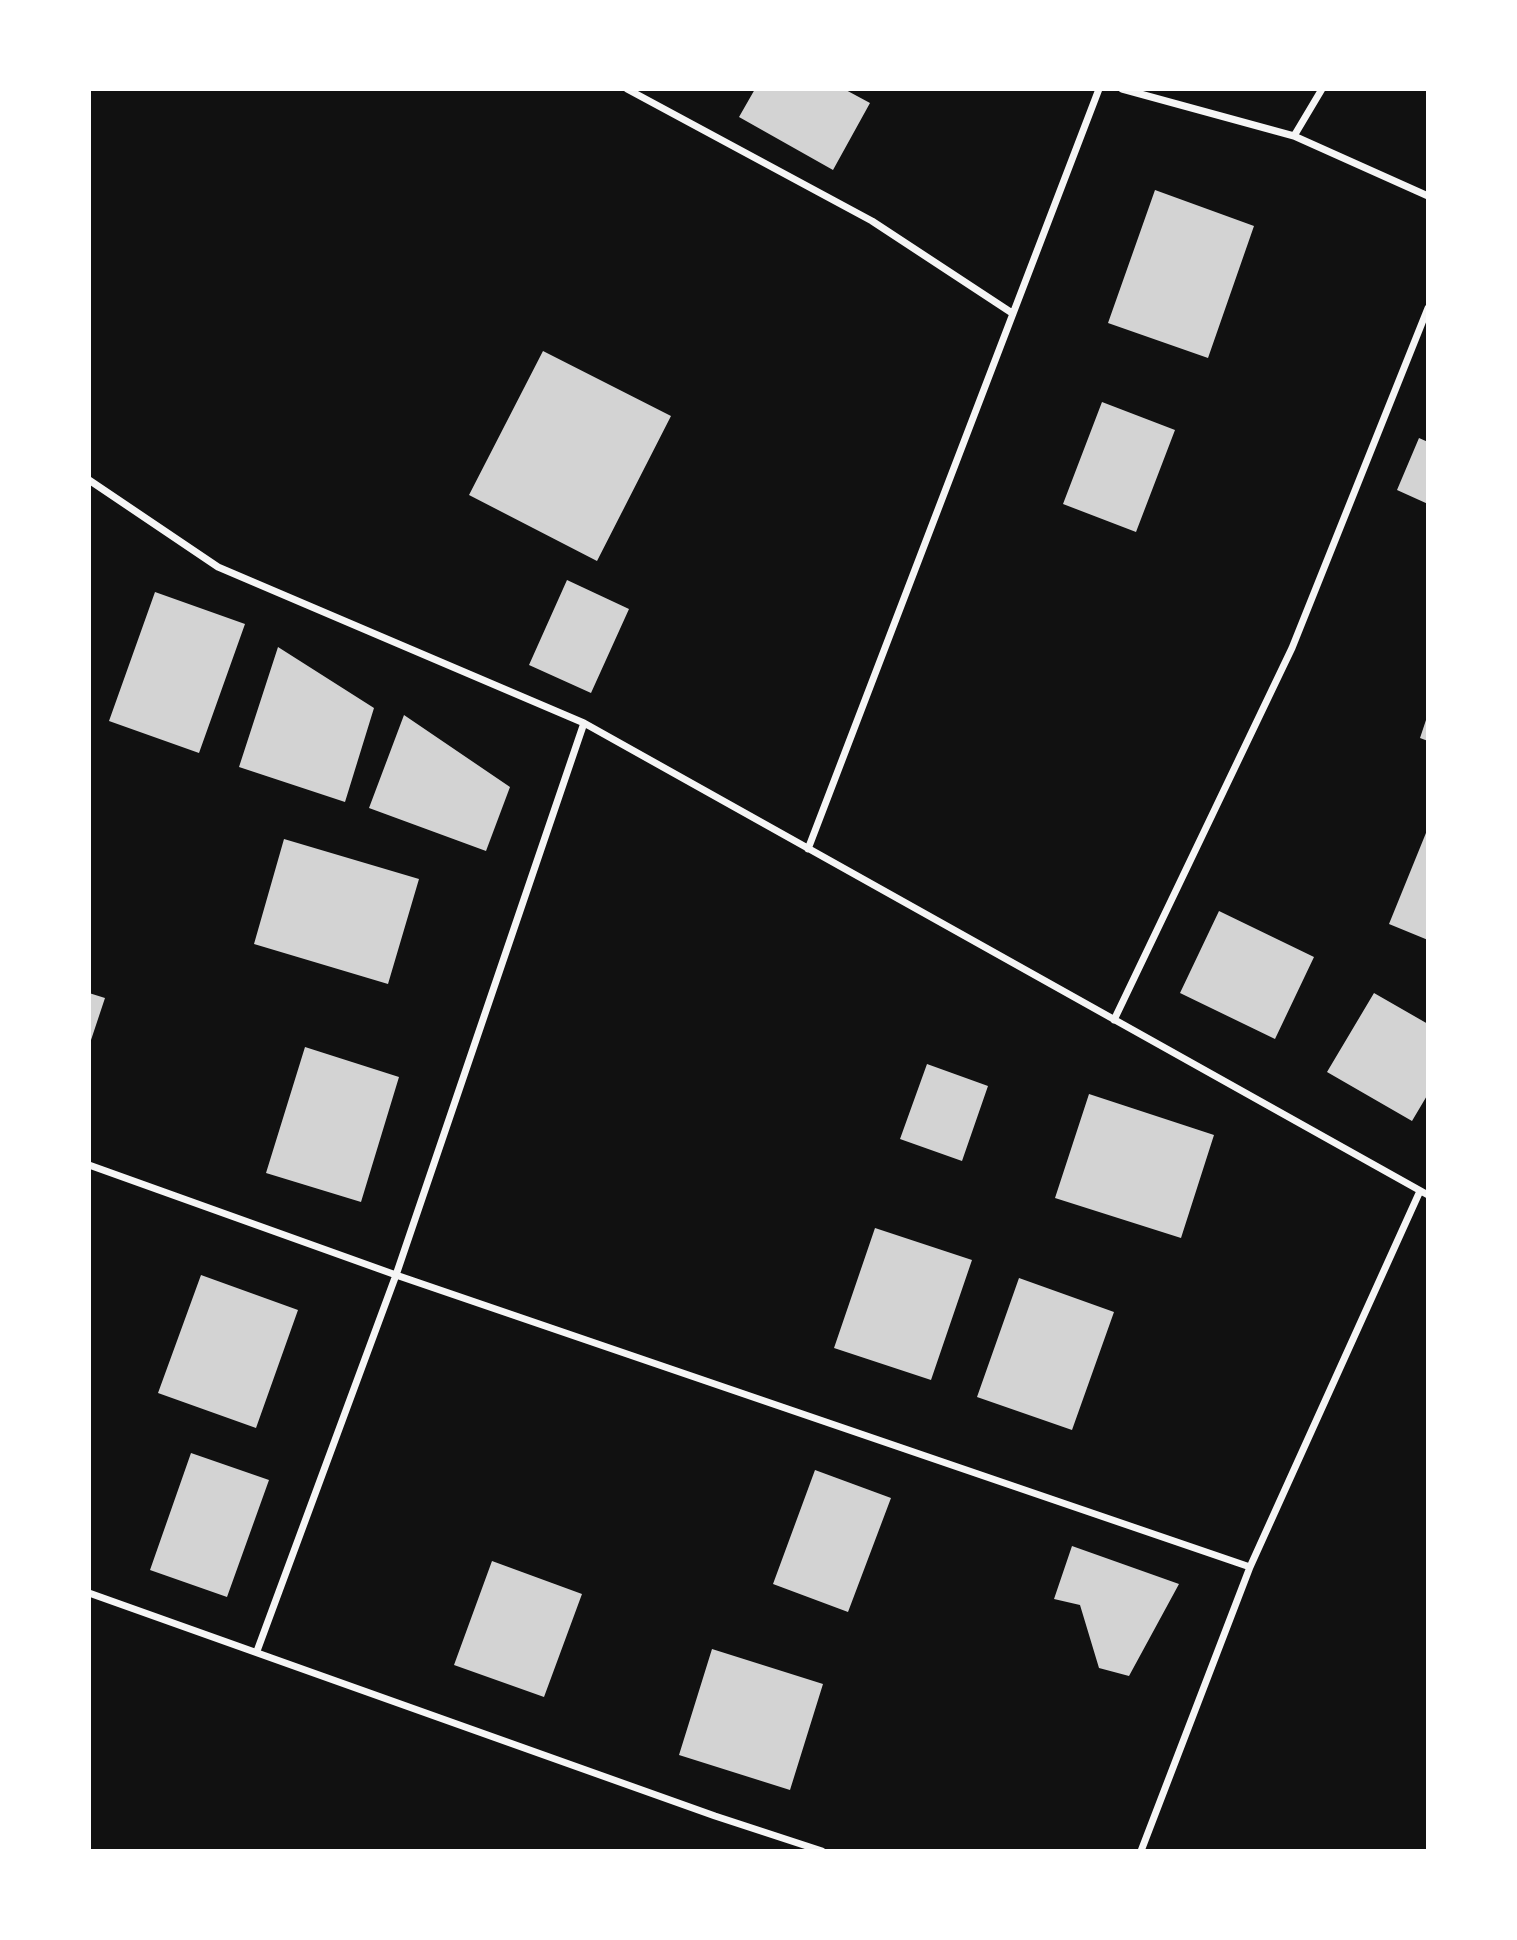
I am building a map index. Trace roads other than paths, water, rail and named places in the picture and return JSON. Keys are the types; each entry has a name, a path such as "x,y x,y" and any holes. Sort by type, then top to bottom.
{"street":[{"path":"627,89 872,221 1012,313"},
{"path":"808,849 1099,89"},
{"path":"1122,89 1294,136 1428,196"},
{"path":"1294,136 1322,89"},
{"path":"1114,1020 1292,648 1428,308"},
{"path":"89,481 218,567 584,723 1428,1195"},
{"path":"257,1651 397,1275 584,723"},
{"path":"89,1165 397,1275 1250,1567"},
{"path":"1141,1851 1250,1567 1420,1191"},
{"path":"89,1592 715,1816 822,1851"}]}
